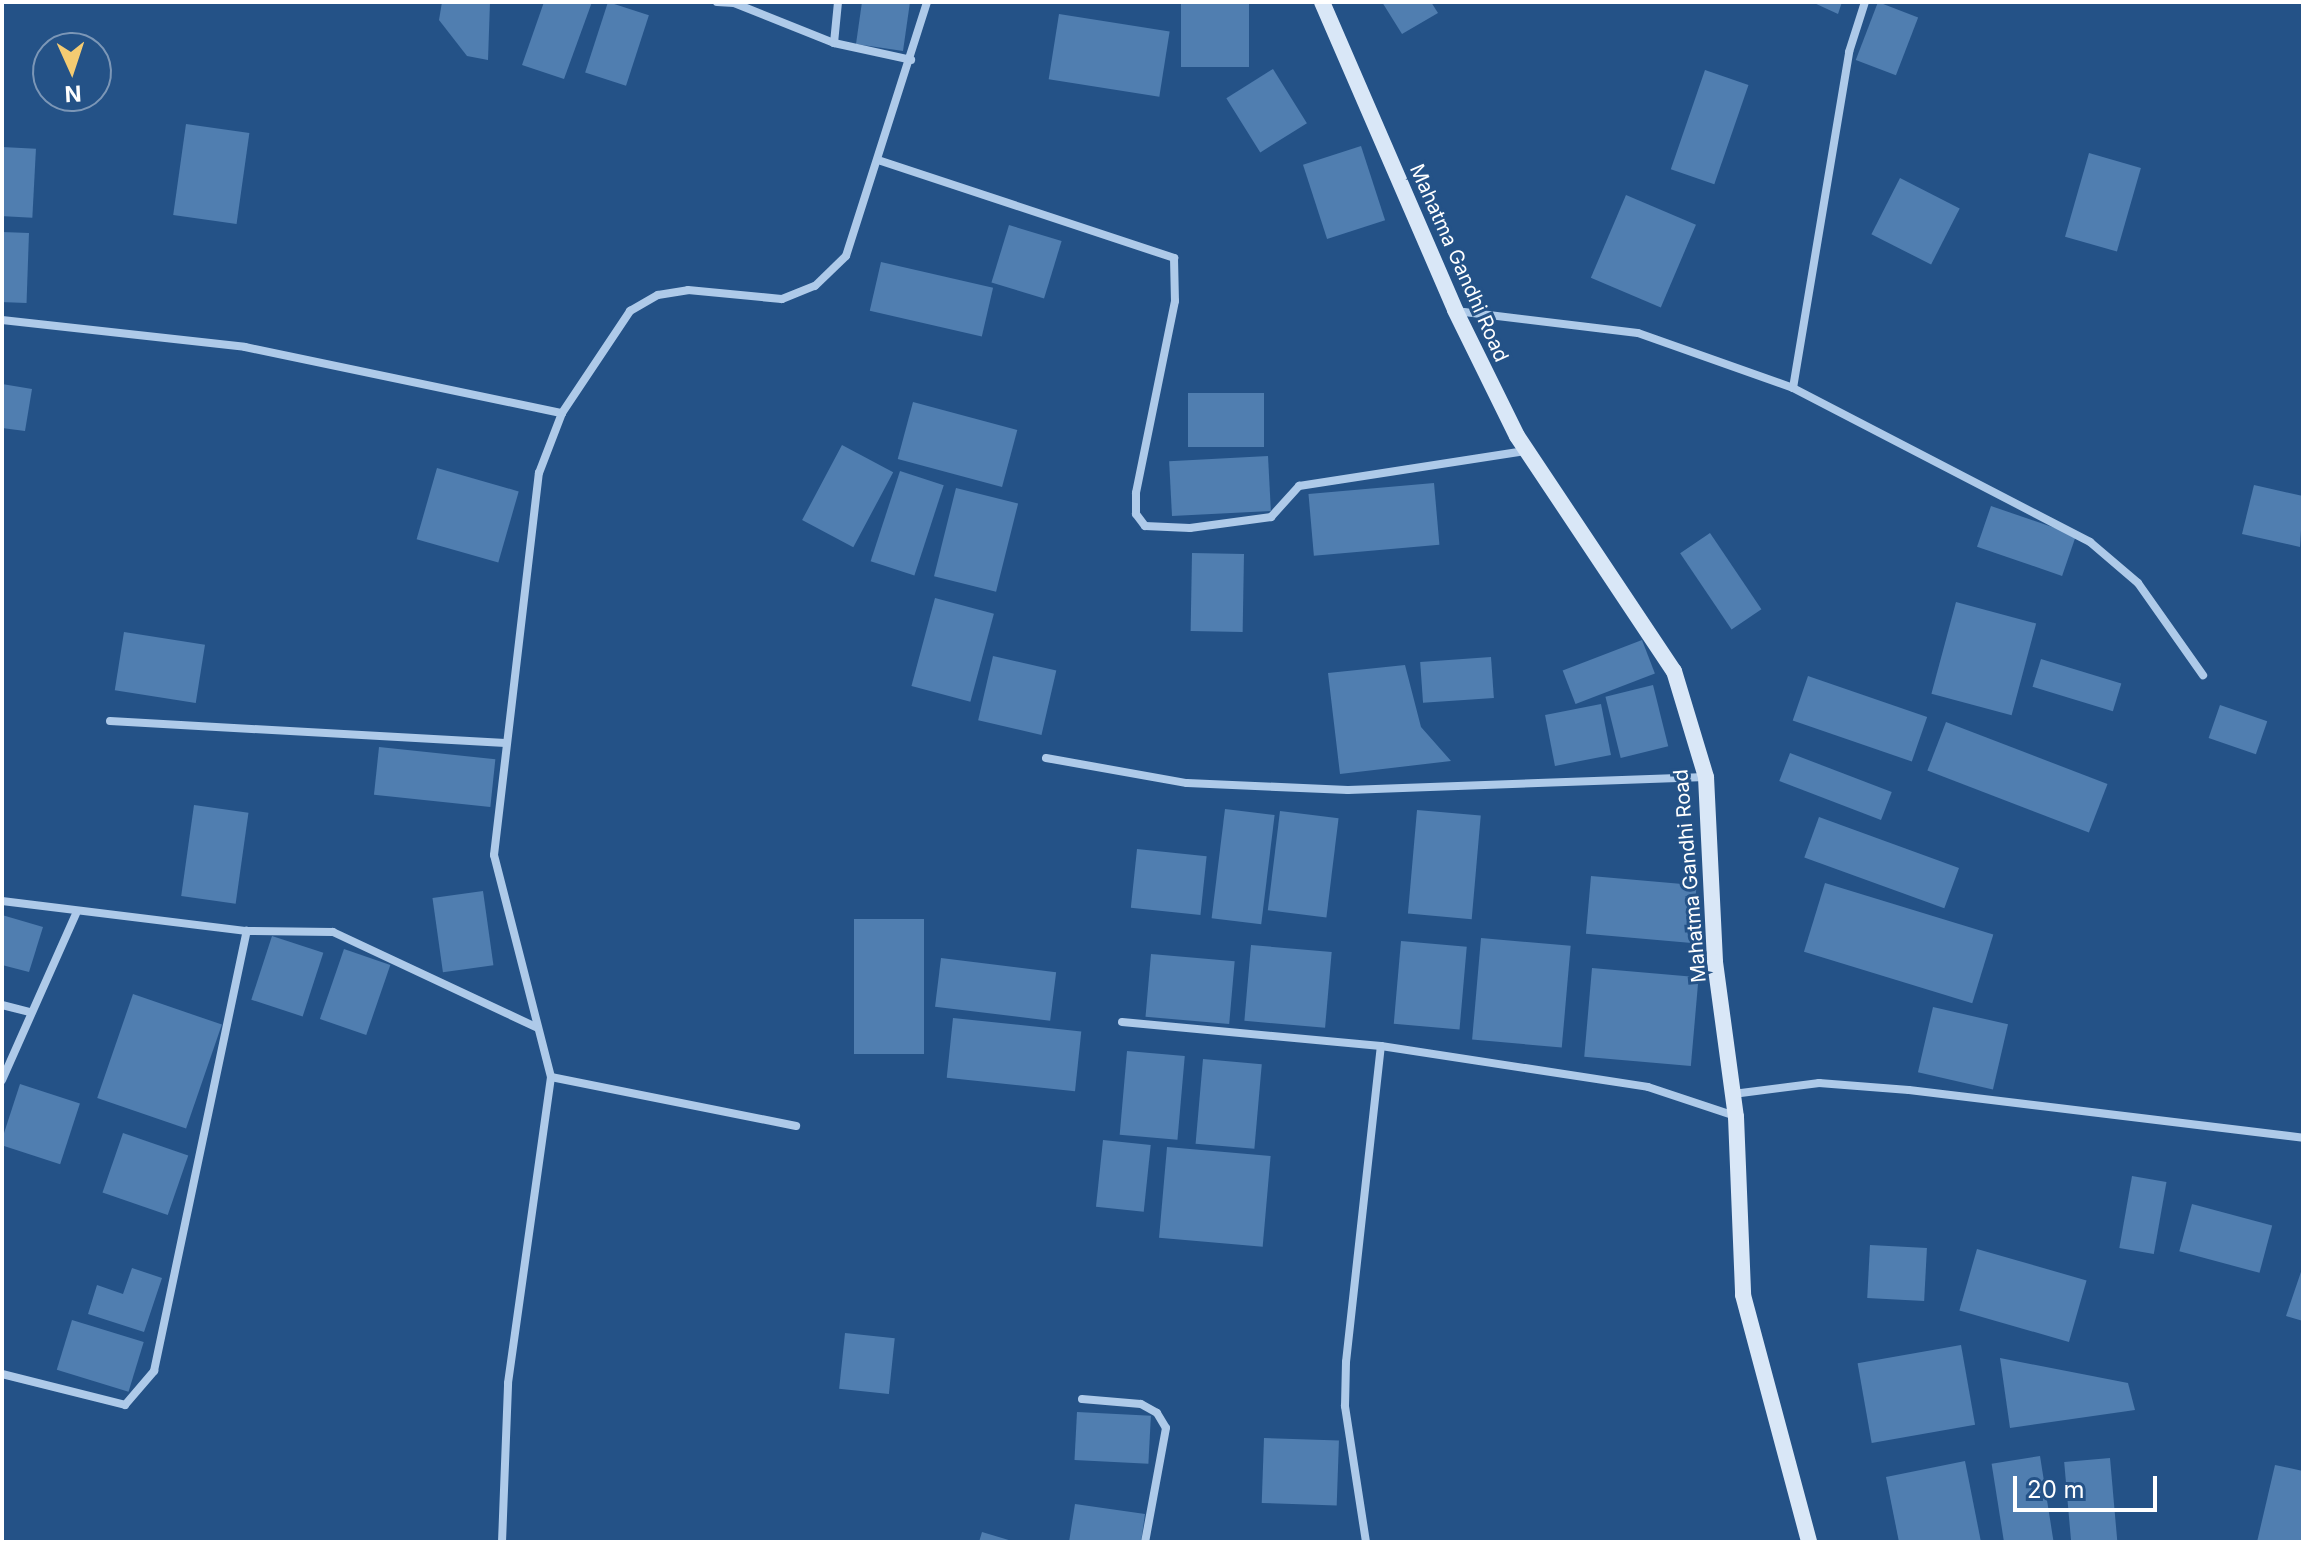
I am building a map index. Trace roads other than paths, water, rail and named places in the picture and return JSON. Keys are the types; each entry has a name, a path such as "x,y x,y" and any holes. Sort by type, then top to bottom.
{"main road":[{"name":"Mahatma Gandhi Road","path":"1322,2 1455,310 1527,450 1674,671 1706,777 1715,962 1736,1117 1743,1295 1809,1542"}],"street":[{"path":"717,2 734,3 834,43 911,60"},
{"path":"834,43 838,2"},
{"path":"502,1542 508,1383 551,1077 494,855 539,473 562,413 623,320 658,295 688,290 782,299 815,286 846,256 881,161 927,2"},
{"path":"1793,388 1849,52 1865,2"},
{"path":"881,161 1174,258 1175,301 1136,493 1136,514 1145,526 1190,528 1271,517 1299,486 1527,450"},
{"path":"1455,310 1638,333 1793,388 2090,542 2138,583 2203,675"},
{"path":"2,320 245,347 562,413"},
{"path":"110,721 505,743"},
{"path":"1046,758 1187,783 1348,790 1706,777"},
{"path":"2,901 76,914 247,931 333,932 538,1028"},
{"path":"2,1080 76,914"},
{"path":"2,1374 125,1405 154,1371 247,931"},
{"path":"2,1005 31,1012"},
{"path":"1122,1022 1381,1046 1648,1087 1736,1117"},
{"path":"1366,1542 1345,1406 1346,1362 1381,1046"},
{"path":"551,1077 796,1126"},
{"path":"1733,1094 1819,1083 1909,1090 2303,1138"},
{"path":"1082,1399 1141,1404 1157,1413 1166,1428 1145,1542"}]}
